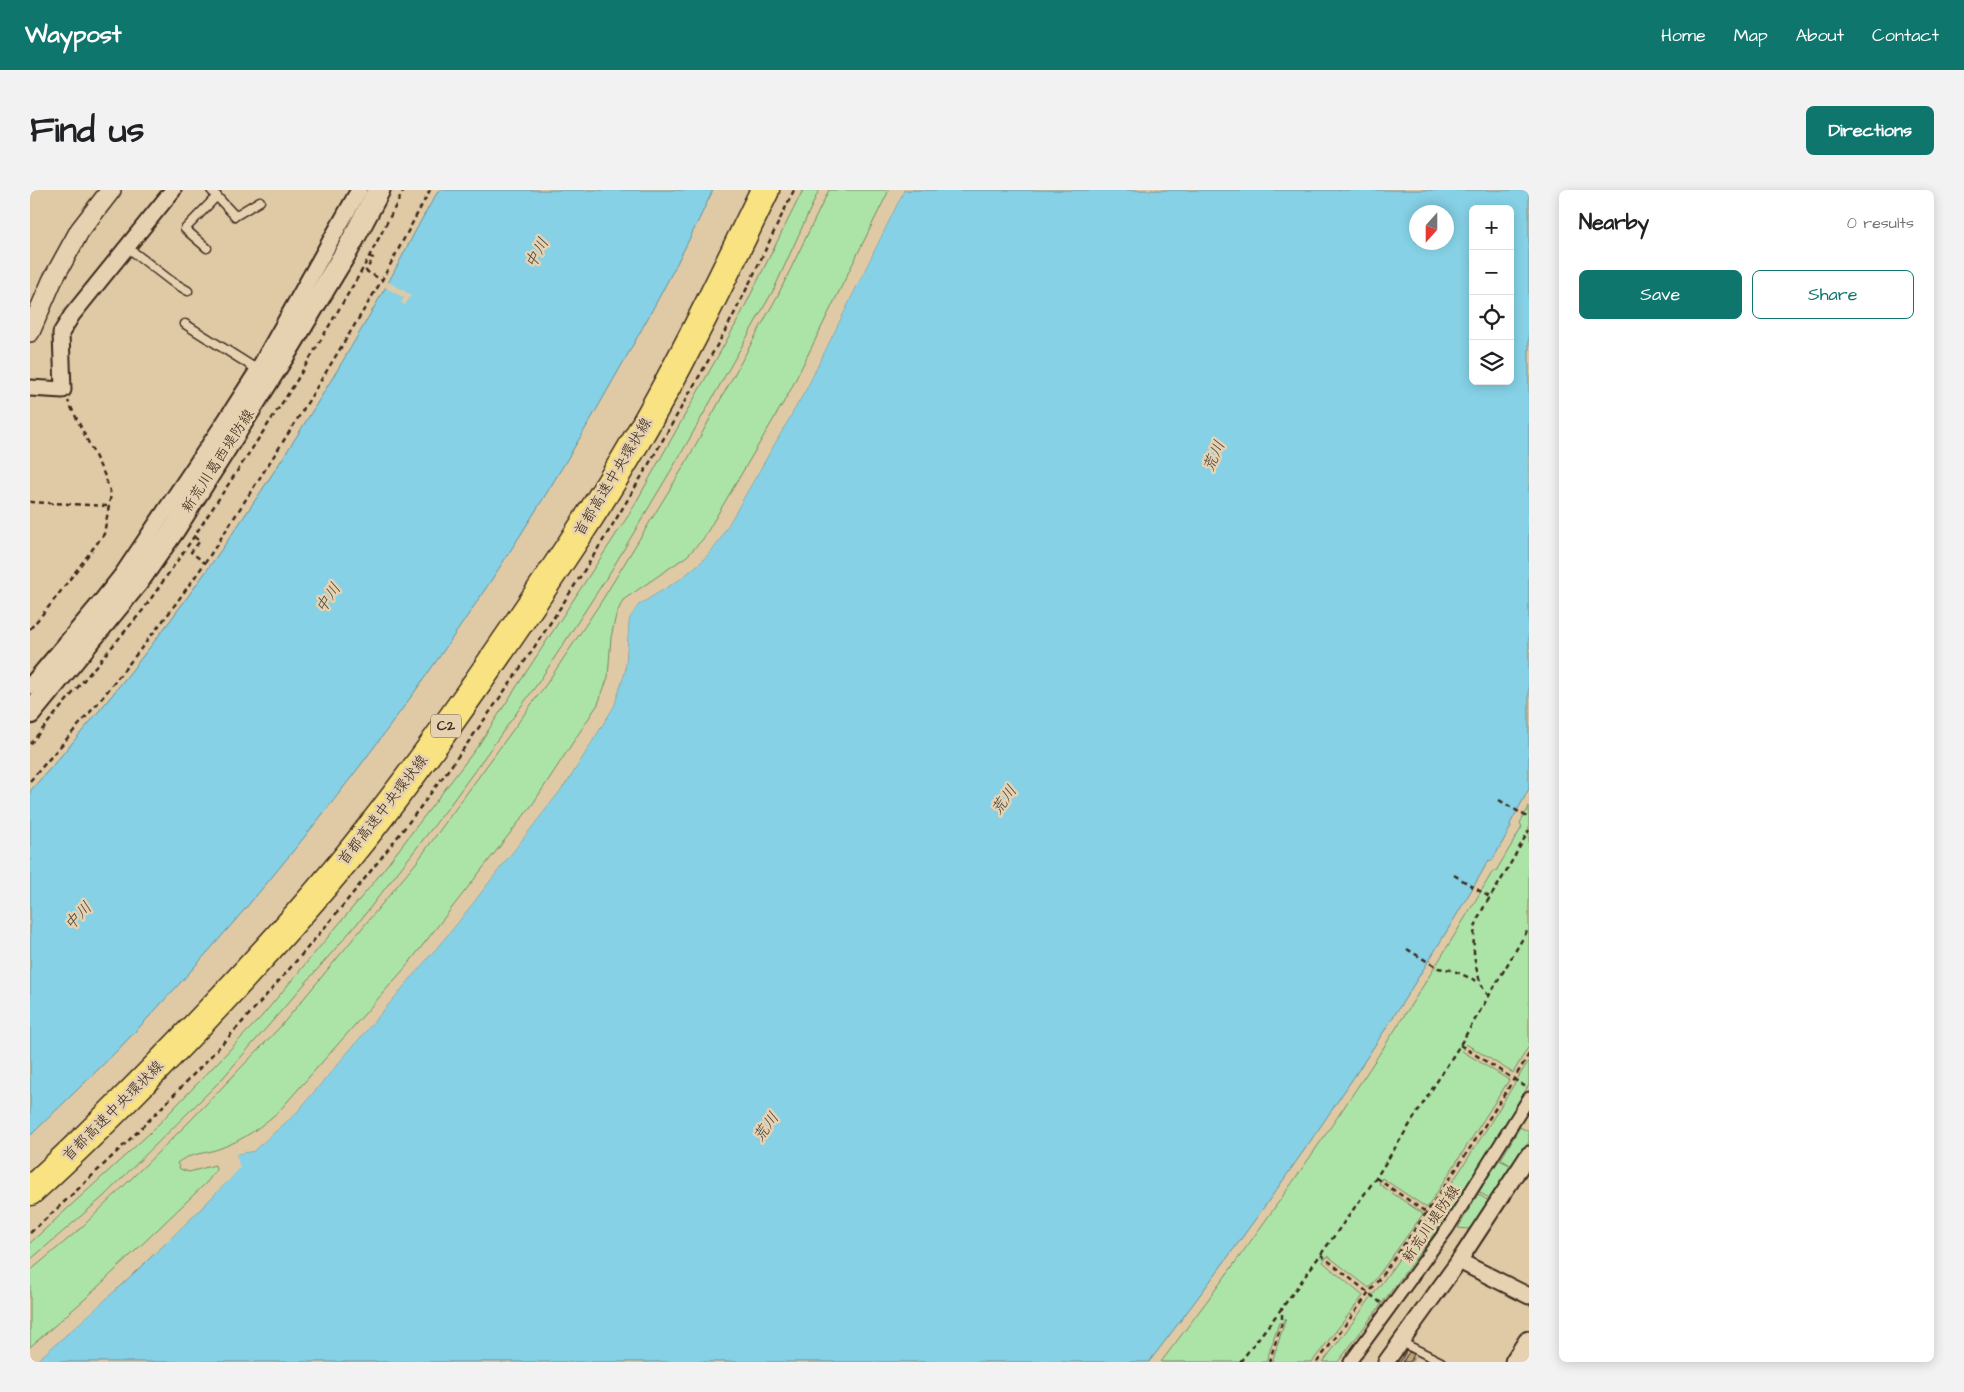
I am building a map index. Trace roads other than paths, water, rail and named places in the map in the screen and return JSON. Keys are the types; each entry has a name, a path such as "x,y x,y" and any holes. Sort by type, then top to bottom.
{"highway":[{"name":"首都高速中央環状線","path":"30,1167 103,1098 285,903 343,834 448,696 543,557 632,412 672,337 744,190"},
{"name":"首都高速中央環状線","path":"30,1190 67,1157 177,1047 262,956 350,854 415,769 491,664 618,472 683,355 765,190"}],"main road":[{"name":"新荒川葛西堤防線","path":"30,713 130,578 175,528 264,389 348,249 379,190"},
{"path":"1516,1362 1529,1342"}],"street":[{"path":"30,332 52,281 80,230 111,190"},
{"path":"30,388 63,390 60,333 72,315 173,190"},
{"path":"31,682 130,578 155,527 258,370 359,190"},
{"name":"新荒川堤防線","path":"1350,1362 1448,1228 1528,1093"},
{"path":"1386,1362 1459,1261 1529,1154"},
{"path":"1459,1261 1529,1296"}],"lane":[{"path":"210,190 235,216 260,201"},
{"path":"207,248 185,229 217,196"},
{"path":"127,247 171,281 188,291"},
{"path":"185,324 258,370"},
{"path":"1401,1342 1441,1362"}],"water":[{"name":"中川","path":"439,190 713,190 685,248 639,334 543,499 493,578 386,731 271,879 210,950 119,1049 30,1136 30,791 150,647 260,493 335,374"},
{"name":"荒川","path":"904,190 1529,190 1529,789 1492,861 1489,860 1411,990 1369,1054 1240,1241 1149,1362 35,1362 137,1270 218,1191 239,1168 235,1154 253,1151 295,1114 455,926 569,779 614,706 625,671 629,619 633,612 638,605 680,579 702,561 717,544 806,389"}]}
